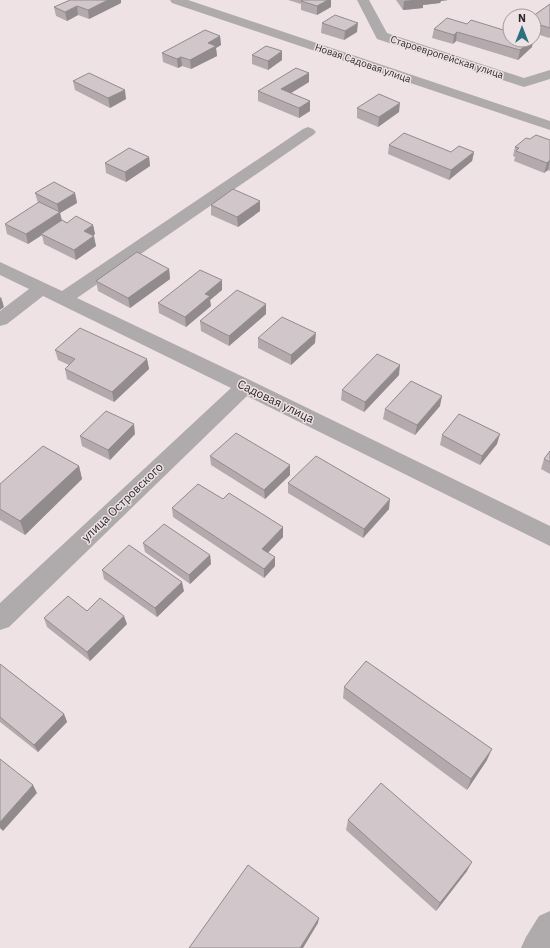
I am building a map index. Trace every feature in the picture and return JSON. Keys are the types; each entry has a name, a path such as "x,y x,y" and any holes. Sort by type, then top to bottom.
{"street":[{"name":"Новая Садовая улица","path":"176,0 550,126"},
{"name":"Староевропейская улица","path":"363,0 382,36 524,83 550,74"},
{"path":"63,299 308,132"},
{"name":"Садовая улица","path":"0,268 245,386 550,537"},
{"path":"0,320 42,288"},
{"name":"улица Островского","path":"0,619 245,386"},
{"path":"537,948 550,928"}],"building":[{"path":"70,0 108,0 88,10 77,6 65,12 54,7"},
{"path":"328,0 317,6 301,1"},
{"path":"550,4 550,28 542,26 542,10"},
{"path":"335,15 358,23 345,31 322,23"},
{"path":"447,18 467,24 471,20 502,30 502,45 457,32 454,35 434,29"},
{"path":"205,30 220,36 208,43 216,46 190,60 181,57 177,59 162,53"},
{"path":"266,46 282,51 268,61 252,55"},
{"path":"296,68 309,73 281,89 310,101 299,108 258,91"},
{"path":"89,73 125,90 108,98 73,81"},
{"path":"379,94 400,103 379,117 357,108"},
{"path":"404,133 451,152 459,146 474,152 451,170 389,145"},
{"path":"536,135 550,140 550,160 547,163 516,151 519,148 515,147 526,138 530,139"},
{"path":"129,148 149,157 125,172 105,163"},
{"path":"54,182 75,193 57,204 35,193"},
{"path":"233,189 260,201 237,217 211,205"},
{"path":"39,202 60,212 26,234 5,224"},
{"path":"76,216 93,225 84,231 94,236 74,250 41,234 62,220 67,223"},
{"path":"137,252 169,269 128,298 96,281"},
{"path":"200,270 222,280 205,294 210,296 185,317 158,303"},
{"path":"237,290 266,304 229,336 200,321"},
{"path":"282,317 316,333 291,355 258,338"},
{"path":"80,328 147,359 112,392 65,369 75,359 55,350"},
{"path":"377,354 400,365 365,402 342,390"},
{"path":"411,381 442,396 417,425 385,409"},
{"path":"106,411 134,424 108,450 80,436"},
{"path":"459,414 500,434 482,456 442,435"},
{"path":"236,433 290,465 264,490 210,456"},
{"path":"43,446 79,466 20,521 0,509 0,484"},
{"path":"550,451 550,462 544,459"},
{"path":"316,456 390,499 364,529 288,483"},
{"path":"198,484 223,499 229,493 283,527 262,549 275,557 264,569 172,508"},
{"path":"164,524 210,555 189,575 143,543"},
{"path":"129,545 182,582 155,608 102,570"},
{"path":"68,596 87,611 100,598 124,616 87,652 44,618"},
{"path":"366,661 492,749 471,779 344,687"},
{"path":"0,664 64,714 34,745 0,717"},
{"path":"0,759 33,785 0,822"},
{"path":"381,783 472,862 440,903 348,820"},
{"path":"248,865 319,918 300,948 189,948"}]}
